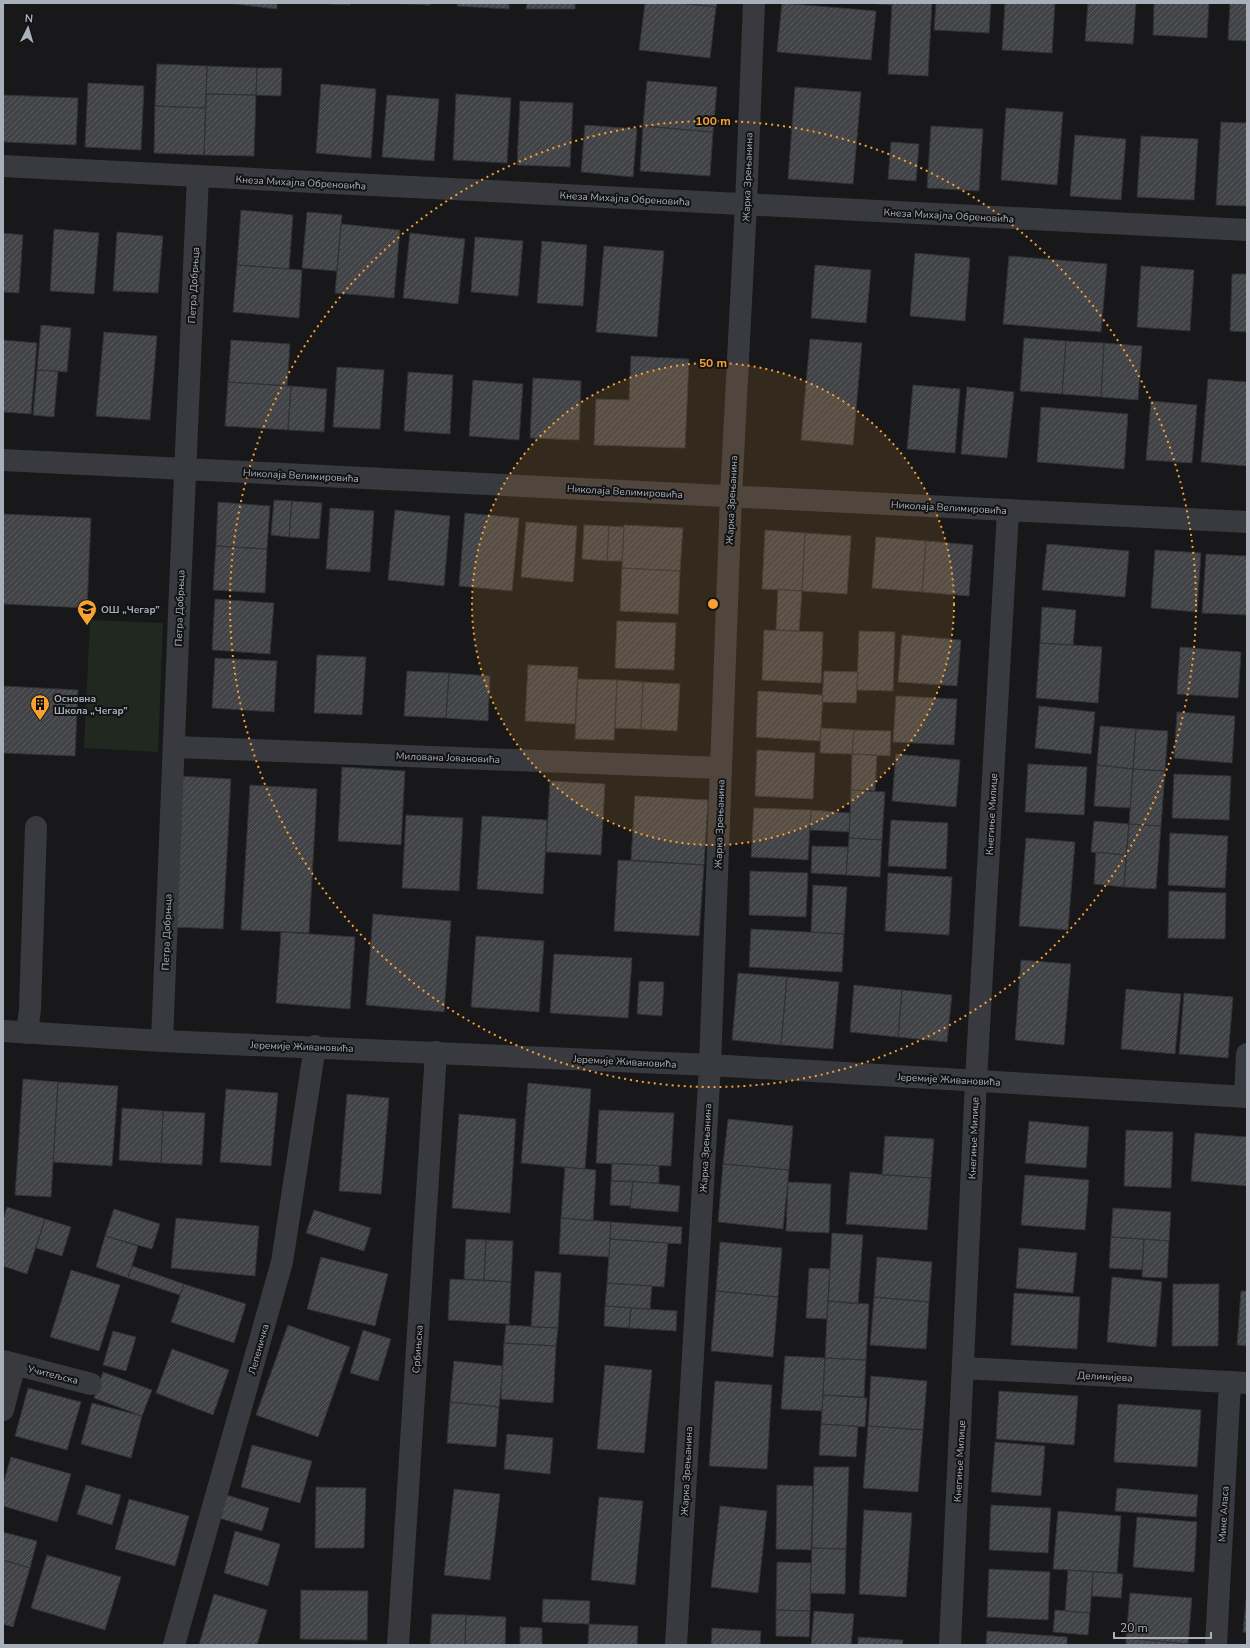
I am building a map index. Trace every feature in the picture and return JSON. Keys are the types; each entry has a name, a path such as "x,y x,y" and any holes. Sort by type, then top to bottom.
{"street":[{"name":"Жарка Зрењанина","path":"676,1645 710,1066 731,496 746,204 754,3"},
{"name":"Кнеза Михајла Обреновића","path":"3,166 1247,230"},
{"name":"Петра Добрњца","path":"162,1041 184,469 198,176"},
{"name":"Николаја Велимировића","path":"3,460 1247,522"},
{"name":"Кнегиње Милице","path":"950,1645 964,1368 976,1080 1008,510"},
{"name":"Милована Јовановића","path":"174,747 721,768"},
{"path":"27,1033 30,1009 36,827"},
{"name":"Јеремије Живановића","path":"3,1032 162,1041 315,1046 710,1066 976,1080 1246,1097"},
{"name":"Лепеничка","path":"174,1645 282,1262 315,1046"},
{"name":"Србињска","path":"398,1645 436,1052"},
{"path":"1246,1097 1247,1054"},
{"name":"Учитељска","path":"3,1410 9,1362 91,1384"},
{"name":"Делинијева","path":"964,1368 1239,1383"},
{"name":"Мике Аласа","path":"1216,1645 1239,1383"}],"shaded area":[{"path":"90,620 163,623 158,752 84,748"}],"building":[{"path":"226,3 277,3 277,9"},
{"path":"314,3 350,3 350,5"},
{"path":"387,3 430,3 430,5"},
{"path":"458,3 509,3 509,9 457,6"},
{"path":"527,3 575,3 575,9 526,9"},
{"path":"645,3 679,3 716,7 710,58 639,50"},
{"path":"679,3 717,3 716,7"},
{"path":"782,3 876,11 871,60 777,52"},
{"path":"867,3 891,3 891,5"},
{"path":"892,3 932,3 928,76 888,74"},
{"path":"936,3 991,3 989,33 934,30"},
{"path":"1005,3 1055,3 1052,53 1002,50"},
{"path":"1088,3 1136,3 1133,44 1085,41"},
{"path":"1154,3 1209,3 1207,38 1153,35"},
{"path":"1230,3 1247,3 1247,41 1228,40"},
{"path":"157,64 207,66 206,108 155,106"},
{"path":"207,66 257,68 256,95 206,94"},
{"path":"257,68 282,68 281,96 256,95"},
{"path":"647,81 717,87 713,132 643,126"},
{"path":"88,83 144,86 141,150 85,147"},
{"path":"321,84 376,89 371,158 316,153"},
{"path":"795,87 861,92 853,184 788,179"},
{"path":"206,94 256,95 254,156 204,155"},
{"path":"456,94 511,98 507,163 453,160"},
{"path":"3,95 78,98 76,145 3,142"},
{"path":"387,95 439,99 434,161 382,157"},
{"path":"520,101 573,103 570,167 517,165"},
{"path":"155,106 206,108 204,155 154,153"},
{"path":"1006,108 1063,112 1057,185 1001,180"},
{"path":"1221,122 1247,123 1247,206 1216,205"},
{"path":"585,125 637,129 633,177 581,172"},
{"path":"643,126 713,132 710,176 640,171"},
{"path":"931,126 983,129 979,191 927,188"},
{"path":"1075,135 1126,139 1121,200 1070,196"},
{"path":"1141,136 1198,139 1194,200 1137,197"},
{"path":"891,142 919,144 916,181 888,179"},
{"path":"241,210 293,215 289,269 237,265"},
{"path":"307,212 342,215 337,271 302,268"},
{"path":"341,224 400,230 394,298 335,293"},
{"path":"54,229 99,233 94,294 50,291"},
{"path":"117,232 163,236 158,293 113,291"},
{"path":"3,233 23,235 19,293 3,292"},
{"path":"410,233 465,239 458,304 403,298"},
{"path":"475,237 523,241 518,296 471,292"},
{"path":"542,241 587,245 583,306 537,303"},
{"path":"604,246 664,251 657,337 596,332"},
{"path":"915,253 970,258 965,321 910,316"},
{"path":"1009,256 1107,264 1101,332 1003,324"},
{"path":"237,265 302,270 299,318 233,312"},
{"path":"815,265 871,270 866,323 811,318"},
{"path":"1141,266 1194,270 1190,331 1137,327"},
{"path":"1232,274 1247,274 1247,332 1230,331"},
{"path":"41,325 71,328 67,372 37,370"},
{"path":"104,332 157,336 150,420 96,416"},
{"path":"1024,338 1066,341 1062,394 1020,391"},
{"path":"810,339 862,343 853,445 801,440"},
{"path":"3,340 37,343 31,414 3,412"},
{"path":"231,340 290,344 287,386 228,382"},
{"path":"1066,341 1104,343 1101,397 1062,394"},
{"path":"1104,343 1142,346 1138,400 1101,397"},
{"path":"631,356 689,359 685,448 594,445 596,399 629,400"},
{"path":"337,367 384,370 380,429 333,427"},
{"path":"37,370 58,371 54,417 33,415"},
{"path":"408,372 453,375 450,434 404,431"},
{"path":"533,378 581,381 579,440 530,438"},
{"path":"1208,379 1247,382 1247,466 1201,462"},
{"path":"473,380 523,384 519,440 469,436"},
{"path":"228,382 291,386 288,430 225,426"},
{"path":"913,385 960,389 955,453 907,449"},
{"path":"291,386 327,389 324,432 288,430"},
{"path":"967,387 1014,392 1007,458 961,454"},
{"path":"1151,401 1197,405 1192,463 1146,460"},
{"path":"1041,407 1128,414 1124,469 1037,462"},
{"path":"274,500 292,501 289,537 271,535"},
{"path":"292,501 322,503 319,539 289,537"},
{"path":"218,502 270,506 267,549 216,546"},
{"path":"330,508 374,511 370,572 326,569"},
{"path":"395,510 450,516 444,586 388,580"},
{"path":"465,513 519,518 512,591 459,586"},
{"path":"3,514 91,518 87,608 3,604"},
{"path":"526,522 577,526 573,582 521,577"},
{"path":"584,525 609,526 607,561 582,559"},
{"path":"624,525 683,528 680,571 622,568"},
{"path":"609,526 624,527 622,561 607,561"},
{"path":"765,530 805,533 802,591 762,589"},
{"path":"805,533 851,536 847,594 802,591"},
{"path":"876,537 926,541 922,592 872,588"},
{"path":"926,541 973,545 969,596 922,592"},
{"path":"1047,544 1129,551 1125,597 1042,590"},
{"path":"216,546 267,549 265,593 213,590"},
{"path":"1155,550 1201,553 1197,612 1151,608"},
{"path":"1206,554 1247,556 1247,615 1202,613"},
{"path":"622,568 680,571 678,614 620,611"},
{"path":"778,589 802,591 799,631 776,630"},
{"path":"215,599 274,603 270,654 212,650"},
{"path":"1042,607 1076,610 1073,645 1040,643"},
{"path":"617,621 676,623 674,670 615,668"},
{"path":"764,630 823,632 821,683 762,680"},
{"path":"859,631 895,632 893,691 857,690"},
{"path":"902,635 961,640 957,686 898,682"},
{"path":"1040,643 1102,647 1098,703 1036,698"},
{"path":"1180,647 1241,652 1238,698 1177,694"},
{"path":"317,655 366,657 362,715 314,713"},
{"path":"215,658 277,661 274,712 212,708"},
{"path":"528,665 578,667 575,724 525,721"},
{"path":"407,671 449,673 446,718 404,716"},
{"path":"824,671 858,672 856,703 822,702"},
{"path":"449,673 490,676 488,721 446,718"},
{"path":"578,679 617,680 614,740 575,739"},
{"path":"617,680 643,682 641,729 615,728"},
{"path":"643,682 680,684 677,731 641,729"},
{"name":"Основна Школа „Чегар”","path":"3,686 78,690 75,756 3,753"},
{"path":"758,691 823,695 820,741 756,737"},
{"path":"896,696 957,699 954,745 893,742"},
{"path":"1039,706 1095,712 1091,754 1035,748"},
{"path":"1177,712 1235,716 1232,763 1174,758"},
{"path":"1100,726 1136,729 1133,769 1097,765"},
{"path":"821,728 854,730 852,754 820,753"},
{"path":"1136,729 1168,731 1165,771 1133,769"},
{"path":"854,730 891,731 890,756 852,754"},
{"path":"757,750 815,753 813,799 755,796"},
{"path":"852,754 877,755 875,791 851,790"},
{"path":"896,754 960,760 956,807 892,801"},
{"path":"1028,764 1087,767 1084,815 1025,812"},
{"path":"1097,765 1133,769 1130,808 1094,806"},
{"path":"342,767 405,771 401,845 338,841"},
{"path":"1133,769 1165,771 1161,826 1129,824"},
{"path":"1174,774 1231,776 1229,820 1172,818"},
{"path":"179,776 231,779 223,929 172,927"},
{"path":"550,781 605,784 601,855 546,852"},
{"path":"250,785 317,789 309,933 241,930"},
{"path":"851,790 885,792 882,840 849,838"},
{"path":"635,796 708,800 704,865 631,860"},
{"path":"754,808 811,810 808,860 751,857"},
{"path":"811,810 850,813 849,832 810,830"},
{"path":"406,815 463,818 459,891 402,888"},
{"path":"482,816 547,820 543,894 477,889"},
{"path":"891,820 948,823 946,869 888,866"},
{"path":"1094,821 1129,824 1126,855 1091,852"},
{"path":"1129,824 1161,826 1156,889 1124,887"},
{"path":"1170,833 1228,836 1225,888 1168,885"},
{"path":"849,838 882,840 880,877 846,875"},
{"path":"1026,838 1075,842 1068,930 1019,926"},
{"path":"812,846 848,847 846,875 811,873"},
{"path":"1096,852 1126,855 1124,887 1094,884"},
{"path":"618,860 704,865 699,936 614,931"},
{"path":"750,871 808,873 806,917 749,915"},
{"path":"888,873 952,877 949,935 885,931"},
{"path":"813,885 847,887 844,934 811,932"},
{"path":"1169,891 1226,893 1225,939 1168,938"},
{"path":"373,914 451,921 444,1012 366,1005"},
{"path":"751,929 844,934 842,972 749,967"},
{"path":"281,932 355,937 350,1009 276,1003"},
{"path":"476,936 544,941 539,1012 471,1007"},
{"path":"554,954 632,958 628,1018 550,1013"},
{"path":"1021,960 1071,964 1064,1045 1015,1040"},
{"path":"738,973 787,977 781,1045 732,1040"},
{"path":"787,977 839,982 833,1049 781,1045"},
{"path":"639,981 664,982 662,1016 637,1014"},
{"path":"854,985 902,990 898,1037 850,1032"},
{"path":"1126,989 1181,994 1175,1054 1121,1049"},
{"path":"902,990 952,995 947,1042 898,1037"},
{"path":"1184,993 1233,997 1228,1058 1179,1054"},
{"path":"23,1079 58,1082 51,1197 15,1195"},
{"path":"58,1082 118,1086 112,1166 53,1162"},
{"path":"528,1083 591,1089 585,1169 521,1163"},
{"path":"226,1089 278,1093 271,1166 220,1162"},
{"path":"347,1094 389,1098 381,1194 339,1191"},
{"path":"122,1108 163,1111 161,1163 119,1160"},
{"path":"599,1110 674,1113 671,1166 596,1163"},
{"path":"163,1111 205,1113 202,1165 161,1163"},
{"path":"459,1114 516,1119 510,1213 452,1208"},
{"path":"728,1119 793,1126 789,1170 723,1164"},
{"path":"1029,1121 1089,1127 1086,1168 1025,1163"},
{"path":"1126,1130 1173,1132 1171,1188 1124,1186"},
{"path":"1195,1133 1247,1137 1247,1186 1191,1181"},
{"path":"885,1136 934,1139 931,1178 882,1175"},
{"path":"612,1163 659,1166 659,1183 611,1181"},
{"path":"723,1164 789,1170 783,1229 718,1222"},
{"path":"565,1167 596,1170 593,1221 561,1218"},
{"path":"850,1172 931,1178 927,1230 846,1224"},
{"path":"1025,1175 1089,1180 1085,1230 1021,1225"},
{"path":"611,1181 633,1181 630,1206 610,1205"},
{"path":"633,1181 680,1186 678,1212 630,1208"},
{"path":"788,1182 831,1184 829,1233 786,1231"},
{"path":"7,1207 45,1219 27,1274 3,1266 3,1219"},
{"path":"1113,1208 1171,1212 1169,1241 1111,1237"},
{"path":"114,1209 160,1224 152,1249 105,1236"},
{"path":"314,1210 371,1228 364,1251 306,1233"},
{"path":"176,1218 259,1226 255,1276 171,1268"},
{"path":"561,1218 611,1222 609,1257 559,1254"},
{"path":"45,1219 71,1227 62,1256 36,1248"},
{"path":"611,1222 682,1227 681,1244 610,1239"},
{"path":"832,1233 863,1235 858,1304 828,1301"},
{"path":"105,1236 138,1246 128,1278 96,1267"},
{"path":"1111,1237 1144,1239 1142,1270 1109,1268"},
{"path":"466,1239 486,1240 484,1280 464,1279"},
{"path":"610,1239 668,1243 664,1287 607,1283"},
{"path":"1144,1239 1169,1241 1167,1278 1142,1277"},
{"path":"486,1240 513,1241 511,1282 484,1280"},
{"path":"720,1242 782,1248 778,1297 716,1291"},
{"path":"1019,1248 1077,1253 1073,1293 1016,1288"},
{"path":"321,1257 388,1274 375,1326 307,1309"},
{"path":"877,1257 932,1262 929,1302 874,1297"},
{"path":"132,1266 184,1284 180,1295 128,1278"},
{"path":"809,1268 830,1269 827,1319 806,1318"},
{"path":"71,1270 120,1285 99,1351 50,1337"},
{"path":"535,1271 561,1273 558,1328 531,1327"},
{"path":"1112,1277 1162,1282 1156,1347 1107,1342"},
{"path":"450,1279 511,1282 509,1324 448,1320"},
{"path":"607,1283 652,1286 650,1309 605,1306"},
{"path":"184,1284 246,1304 234,1343 171,1322"},
{"path":"1173,1284 1219,1284 1218,1346 1172,1346"},
{"path":"716,1291 778,1297 773,1357 711,1351"},
{"path":"1241,1291 1247,1291 1247,1346 1237,1345"},
{"path":"1014,1293 1080,1297 1077,1349 1011,1345"},
{"path":"874,1297 929,1302 926,1349 870,1345"},
{"path":"828,1301 869,1304 866,1360 825,1358"},
{"path":"605,1306 631,1308 629,1328 604,1326"},
{"path":"631,1308 677,1311 676,1331 629,1328"},
{"path":"288,1325 350,1347 318,1437 256,1415"},
{"path":"506,1325 558,1328 556,1346 504,1343"},
{"path":"363,1330 391,1339 378,1381 350,1373"},
{"path":"113,1331 136,1337 126,1371 103,1365"},
{"path":"504,1343 556,1346 553,1403 501,1399"},
{"path":"172,1349 229,1370 213,1415 156,1393"},
{"path":"785,1356 825,1358 822,1411 781,1409"},
{"path":"825,1358 866,1360 864,1397 823,1395"},
{"path":"454,1361 503,1366 499,1407 450,1402"},
{"path":"605,1365 652,1370 644,1453 597,1449"},
{"path":"103,1372 152,1390 142,1416 94,1398"},
{"path":"871,1376 927,1381 923,1430 868,1426"},
{"path":"715,1381 772,1385 767,1469 709,1466"},
{"path":"28,1388 81,1402 67,1450 15,1436"},
{"path":"999,1391 1078,1396 1074,1445 996,1439"},
{"path":"823,1395 867,1398 865,1427 821,1424"},
{"path":"450,1402 499,1407 496,1447 447,1443"},
{"path":"92,1403 142,1416 131,1458 81,1444"},
{"path":"1118,1404 1201,1410 1197,1467 1114,1462"},
{"path":"821,1424 858,1426 856,1457 819,1455"},
{"path":"868,1426 923,1430 918,1492 863,1488"},
{"path":"507,1434 553,1438 550,1474 504,1469"},
{"path":"995,1442 1045,1446 1041,1496 991,1492"},
{"path":"252,1445 312,1461 300,1503 241,1487"},
{"path":"11,1457 71,1474 57,1522 3,1506 3,1484"},
{"path":"814,1467 849,1467 846,1549 812,1548"},
{"path":"86,1485 121,1495 112,1525 77,1514"},
{"path":"777,1485 813,1486 811,1550 776,1549"},
{"path":"316,1487 366,1488 364,1548 315,1548"},
{"path":"1117,1488 1198,1495 1196,1517 1115,1511"},
{"path":"454,1489 500,1494 490,1580 444,1575"},
{"path":"224,1494 269,1508 262,1531 216,1517"},
{"path":"599,1497 643,1501 635,1585 591,1580"},
{"path":"129,1499 189,1516 175,1566 115,1549"},
{"path":"991,1505 1051,1508 1048,1553 989,1550"},
{"path":"720,1506 767,1511 758,1593 711,1587"},
{"path":"864,1510 912,1513 906,1597 859,1594"},
{"path":"1058,1511 1121,1516 1117,1573 1053,1569"},
{"path":"1137,1517 1197,1522 1194,1572 1133,1567"},
{"path":"235,1531 280,1544 268,1586 224,1573"},
{"path":"3,1532 37,1541 30,1568 3,1560"},
{"path":"812,1548 846,1549 845,1594 810,1593"},
{"path":"47,1555 121,1577 105,1630 31,1608"},
{"path":"3,1560 30,1568 13,1627 3,1624"},
{"path":"777,1562 811,1563 810,1611 776,1610"},
{"path":"989,1569 1050,1572 1048,1620 987,1617"},
{"path":"1068,1570 1093,1572 1090,1613 1065,1611"},
{"path":"1093,1572 1123,1574 1121,1598 1092,1596"},
{"path":"301,1590 368,1591 367,1640 300,1639"},
{"path":"1247,1590 1247,1633 1243,1632"},
{"path":"1130,1593 1192,1598 1188,1644 1126,1638"},
{"path":"214,1594 267,1610 257,1645 199,1645"},
{"path":"543,1599 590,1601 589,1624 542,1622"},
{"path":"776,1610 810,1611 809,1637 776,1636"},
{"path":"1055,1610 1090,1613 1088,1635 1053,1632"},
{"path":"814,1611 854,1614 851,1645 811,1645"},
{"path":"432,1614 466,1615 465,1645 430,1645"},
{"path":"466,1615 506,1617 505,1645 465,1645"},
{"path":"589,1624 638,1626 637,1645 588,1645"},
{"path":"520,1627 542,1628 542,1645 520,1645"},
{"path":"712,1628 761,1631 760,1645 711,1645"},
{"path":"987,1631 1067,1637 1067,1645 986,1645"},
{"path":"858,1637 903,1640 902,1645 858,1645"},
{"path":"1126,1638 1188,1644 1188,1645 1126,1645"}],"place":[{"name":"ОШ „Чегар”","path":"87,626"},
{"name":"Основна Школа „Чегар”","path":"40,721"}]}
